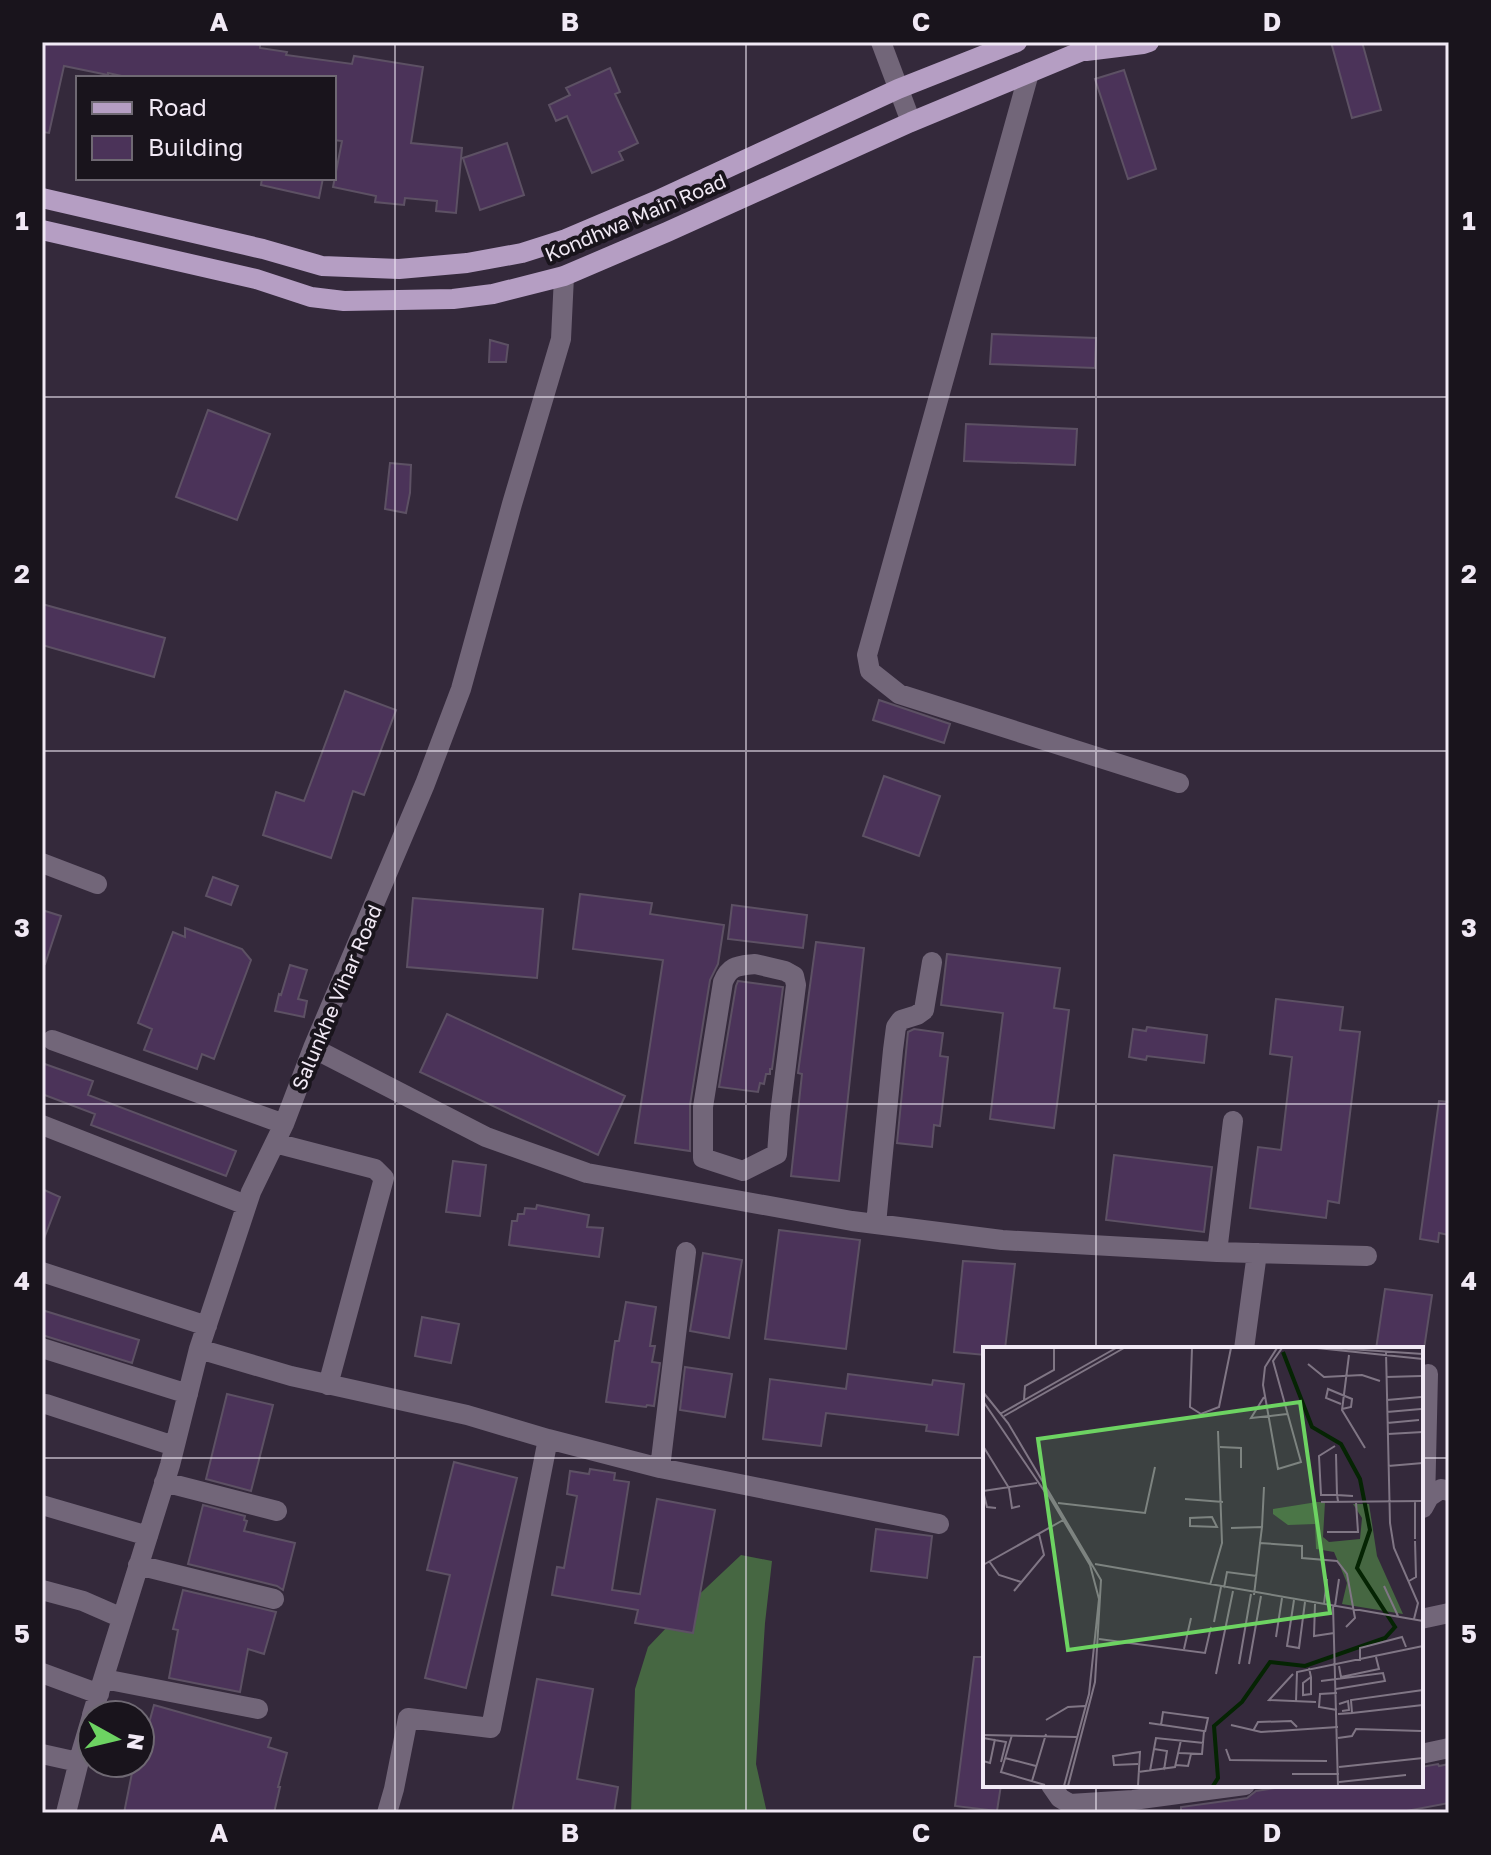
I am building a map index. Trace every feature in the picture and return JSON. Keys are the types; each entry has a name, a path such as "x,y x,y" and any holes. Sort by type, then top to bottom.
{"main road":[{"name":"Kondhwa Main Road","path":"42,198 263,249 322,266 399,269 467,263 522,253 566,239 898,89 1017,42"},
{"name":"Kondhwa Main Road","path":"42,231 256,279 311,297 344,301 453,299 493,294 564,276 911,122 1090,47 1149,42"},
{"path":"289,290 296,260"}],"street":[{"path":"881,42 911,122"},
{"path":"1029,73 867,655 870,671 899,694 1179,783"},
{"name":"Salunkhe Vihar Road","path":"97,1699 164,1482 199,1349 246,1205 280,1133 425,784 461,689 561,339 564,276"},
{"path":"42,863 97,884"},
{"path":"876,1224 896,1027 901,1020 924,1010 932,962"},
{"path":"755,964 785,971 794,976 796,985 777,1154 743,1171 703,1158 703,1107 723,982 727,972 737,966 755,964"},
{"path":"52,1040 375,1169 384,1178 328,1385"},
{"path":"313,1048 486,1137 587,1173 876,1224 1002,1240 1217,1252 1367,1256"},
{"path":"1217,1252 1233,1121"},
{"path":"42,1125 246,1205"},
{"path":"741,1201 743,1171"},
{"path":"660,1468 686,1252"},
{"path":"1244,1347 1257,1253"},
{"path":"42,1272 207,1326"},
{"path":"42,1348 188,1394"},
{"path":"199,1349 291,1376 467,1415 660,1468 939,1524"},
{"path":"1423,1510 1428,1374"},
{"path":"46,1404 174,1446"},
{"path":"387,1813 408,1718 491,1728 548,1439"},
{"path":"164,1482 277,1511"},
{"path":"1423,1510 1429,1497 1441,1489 1449,1491"},
{"path":"42,1505 148,1536"},
{"path":"138,1565 274,1599"},
{"path":"42,1590 83,1601 122,1618"},
{"path":"1423,1619 1449,1613"},
{"path":"42,1673 101,1686 258,1709"},
{"path":"1423,1751 1449,1748"},
{"path":"42,1754 76,1762"},
{"name":"Salunkhe Vihar Road","path":"66,1813 76,1770"},
{"path":"1052,1787 1060,1798 1070,1804 1133,1800 1230,1787"}],"green space":[{"path":"741,1555 772,1561 756,1764 767,1813 631,1813 635,1689 648,1647"}],"building":[{"path":"42,42 247,42 260,45 260,48 287,52 286,55 352,64 354,56 423,67 411,143 462,148 456,213 436,211 437,201 405,198 404,205 375,202 376,196 333,187 342,141 336,140 336,76 122,76 64,66 49,133 42,132"},
{"path":"1331,42 1362,42 1381,110 1352,118"},
{"path":"610,68 620,92 615,94 638,143 619,152 623,160 592,173 567,116 556,121 549,105 570,95 566,88"},
{"path":"1124,70 1156,169 1128,179 1095,79"},
{"path":"507,143 524,195 480,210 463,158"},
{"path":"262,180 323,180 319,198 261,185"},
{"path":"992,334 1096,338 1095,368 990,364"},
{"path":"490,340 508,345 506,362 489,362"},
{"path":"208,410 270,434 237,520 176,497"},
{"path":"966,424 1077,429 1075,465 964,461"},
{"path":"390,463 411,465 406,513 385,509"},
{"path":"42,604 165,638 154,677 42,645"},
{"path":"345,691 396,710 364,795 353,791 331,858 263,835 276,792 304,801"},
{"path":"879,700 950,724 944,743 873,720"},
{"path":"884,776 940,796 919,856 863,836"},
{"path":"213,877 238,886 231,905 206,896"},
{"path":"580,894 652,903 650,914 724,925 718,964 710,980 690,1105 690,1151 635,1143 663,960 573,949"},
{"path":"413,898 543,909 537,978 407,967"},
{"path":"732,905 807,915 803,948 728,939"},
{"path":"42,910 61,916 45,964 42,963"},
{"path":"185,928 242,949 251,960 214,1059 202,1054 197,1069 144,1050 152,1029 138,1023 173,932 185,937"},
{"path":"816,942 864,948 839,1181 791,1176 802,1074 798,1073"},
{"path":"947,954 1060,968 1054,1008 1069,1010 1054,1128 990,1119 1003,1013 941,1005"},
{"path":"290,965 307,970 298,999 307,1001 304,1017 275,1011"},
{"path":"738,981 783,987 772,1069 770,1074 766,1074 764,1084 760,1083 758,1092 719,1087"},
{"path":"1276,999 1343,1007 1340,1030 1360,1032 1339,1203 1328,1201 1326,1218 1250,1208 1258,1147 1281,1150 1292,1057 1270,1054"},
{"path":"447,1014 625,1096 598,1155 420,1072"},
{"path":"1147,1027 1207,1035 1204,1063 1147,1056 1146,1060 1129,1057 1133,1029 1146,1031"},
{"path":"914,1029 943,1033 940,1056 948,1057 940,1126 934,1125 932,1147 897,1143 908,1032"},
{"path":"42,1063 93,1081 88,1095 236,1151 226,1176 91,1125 95,1114 42,1094"},
{"path":"1439,1101 1449,1102 1449,1235 1439,1233 1438,1242 1420,1239"},
{"path":"1114,1155 1212,1167 1204,1232 1106,1220"},
{"path":"453,1161 486,1165 480,1216 446,1212"},
{"path":"42,1189 60,1197 43,1241 42,1240"},
{"path":"537,1205 589,1215 587,1227 603,1228 599,1257 509,1245 512,1221 517,1221 518,1214 524,1214 525,1208 536,1209"},
{"path":"779,1230 860,1240 846,1349 765,1339"},
{"path":"703,1253 742,1260 729,1338 690,1331"},
{"path":"963,1261 1015,1264 1005,1347 983,1347 983,1355 954,1352"},
{"path":"1385,1289 1432,1295 1424,1349 1376,1347"},
{"path":"626,1302 656,1307 650,1346 655,1346 652,1362 660,1363 654,1406 606,1402 615,1341 619,1341"},
{"path":"42,1310 139,1340 132,1363 42,1335"},
{"path":"422,1317 459,1324 451,1363 415,1356"},
{"path":"685,1367 732,1374 725,1417 680,1410"},
{"path":"848,1374 932,1385 933,1380 964,1384 958,1435 926,1431 927,1425 826,1413 821,1446 763,1439 770,1379 846,1389"},
{"path":"227,1394 273,1405 251,1491 206,1479"},
{"path":"454,1462 517,1478 466,1688 425,1678 450,1575 427,1570"},
{"path":"590,1469 615,1473 614,1480 629,1482 612,1590 640,1594 657,1499 715,1510 693,1633 635,1623 638,1610 552,1595 557,1567 564,1568 577,1496 567,1494 570,1471 589,1474"},
{"path":"203,1505 245,1516 244,1531 295,1543 283,1590 188,1564"},
{"path":"876,1529 932,1536 927,1578 871,1571"},
{"path":"183,1590 276,1612 264,1654 248,1649 240,1692 169,1678 178,1630 173,1629"},
{"path":"974,1657 983,1657 983,1787 1001,1787 997,1811 955,1806"},
{"path":"537,1679 593,1689 577,1779 618,1787 614,1813 512,1813"},
{"path":"156,1706 271,1738 268,1747 287,1753 274,1813 124,1813 131,1779 156,1779"},
{"path":"1449,1764 1449,1803 1396,1813 1181,1813 1181,1807 1247,1798 1256,1791 1282,1787 1423,1787 1423,1767"}]}
